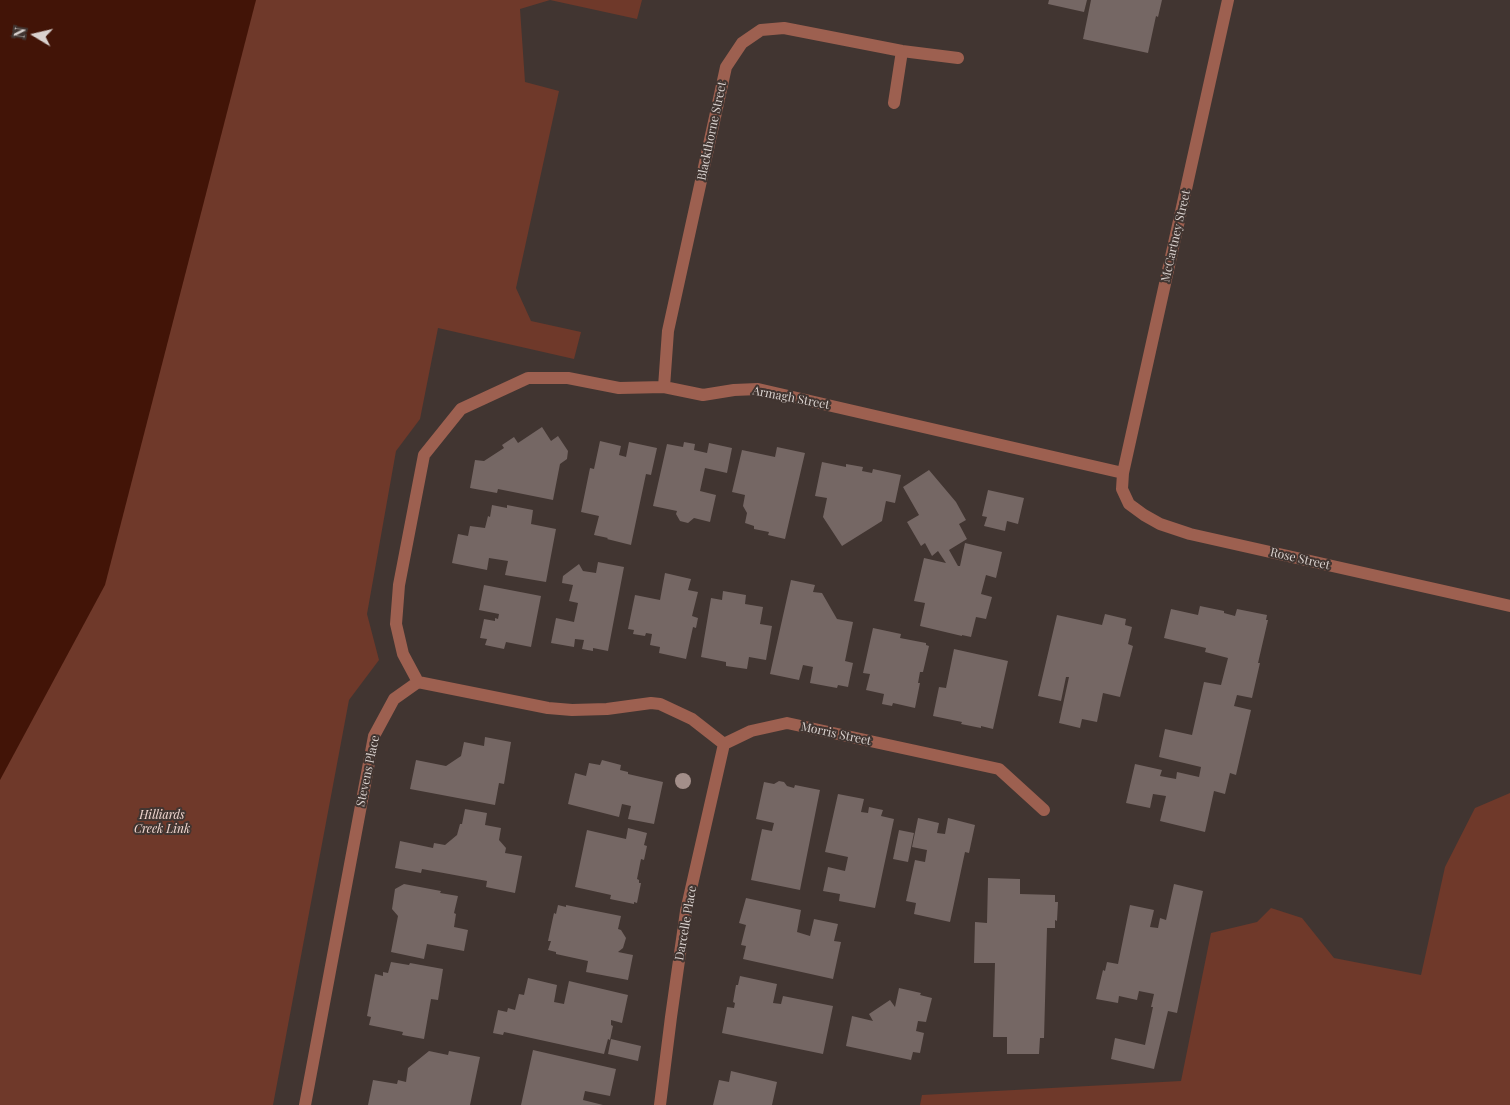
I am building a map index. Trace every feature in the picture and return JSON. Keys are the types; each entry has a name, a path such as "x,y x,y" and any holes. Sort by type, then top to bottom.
{"street":[{"name":"McCartney Street","path":"1123,473 1228,0"},
{"name":"Blackthorne Street","path":"664,387 668,331 726,67 742,43 761,30 784,28 902,51 958,58"},
{"path":"894,103 902,51"},
{"name":"Armagh Street","path":"418,682 403,654 396,624 399,585 424,455 462,409 528,378 568,378 619,388 664,387 703,394 758,389 1123,473"},
{"name":"Rose Street","path":"1123,473 1122,490 1129,504 1160,524 1190,534 1510,606"},
{"path":"418,682 548,708 572,710 607,709 651,702 660,704 692,719 724,744"},
{"name":"Stevens Place","path":"304,1105 374,736 394,699 418,682"},
{"name":"Morris Street","path":"724,744 751,731 787,723 998,770 1044,810"},
{"name":"Darcelle Place","path":"660,1105 670,1017 686,911 724,744"}],"green space":[{"name":"Hilliards Creek Link","path":"49,0 550,0 520,9 525,82 559,91 516,288 531,321 581,332 574,359 438,328 420,419 396,451 367,614 379,660 349,700 273,1105 0,1105 0,575"},
{"path":"550,0 642,0 637,19"},
{"path":"1510,793 1510,1105 920,1105 922,1095 1181,1081 1211,933 1257,922 1271,908 1302,918 1334,958 1421,975 1445,867 1475,808"}],"shaded area":[{"path":"0,0 256,0 105,585 0,780"}],"building":[{"path":"1049,0 1087,0 1084,12 1048,4"},
{"path":"1091,0 1162,0 1158,17 1156,16 1148,53 1083,39"},
{"path":"542,427 551,441 558,436 568,451 567,459 560,464 553,500 498,489 497,493 470,488 475,460 484,461 504,448 502,445 514,437 518,443"},
{"path":"600,441 621,446 619,455 626,457 629,442 657,448 651,475 646,474 631,545 594,535 599,516 581,512 590,468 594,469"},
{"path":"684,442 695,444 694,450 707,453 709,443 732,448 727,473 705,468 700,491 716,495 710,522 694,518 688,523 680,521 676,514 677,511 653,506 667,444 683,447"},
{"path":"777,447 805,453 785,539 768,535 769,532 754,529 754,526 745,523 747,513 743,506 745,495 732,492 742,450 775,457"},
{"path":"822,462 846,467 846,464 863,467 862,471 872,473 873,469 901,475 895,503 886,501 882,521 842,546 823,517 827,498 815,496"},
{"path":"929,470 956,502 966,520 959,524 967,539 949,550 958,566 960,566 965,543 1002,552 996,578 986,575 981,594 992,597 986,619 976,617 971,637 920,626 925,603 914,601 924,558 946,563 938,551 932,556 925,543 921,546 907,522 919,515 903,487"},
{"path":"988,490 1024,498 1018,524 1007,521 1005,531 984,526 987,517 982,516"},
{"path":"492,505 507,508 507,505 533,510 531,524 556,529 546,582 505,575 508,561 489,558 487,570 452,563 458,534 468,536 470,526 485,528 488,516 490,517"},
{"path":"598,562 624,567 608,651 593,648 593,651 582,649 584,640 575,639 574,647 551,643 556,618 574,622 578,603 569,601 573,585 562,583 563,576 579,564 583,571 596,573"},
{"path":"665,573 691,579 688,590 698,592 692,616 698,618 696,628 693,627 686,659 659,653 660,647 650,645 652,634 646,633 645,636 633,634 634,630 628,629 635,595 660,600"},
{"path":"791,580 815,585 813,592 822,593 837,619 853,622 845,661 853,663 848,687 838,685 837,688 810,683 813,667 803,665 799,680 770,674"},
{"path":"484,585 541,596 531,647 506,642 504,649 485,645 487,639 480,638 484,619 495,621 495,618 498,619 499,614 479,610"},
{"path":"723,591 746,595 745,604 763,607 760,624 772,626 766,660 749,657 747,669 726,666 726,662 701,657 711,598 722,600"},
{"path":"1200,606 1224,611 1224,613 1235,616 1237,609 1267,615 1266,620 1268,620 1252,698 1237,695 1234,706 1251,710 1236,775 1230,773 1225,794 1214,791 1205,832 1160,821 1166,796 1153,794 1150,808 1126,803 1135,764 1162,770 1160,776 1176,779 1177,772 1199,777 1201,767 1159,757 1165,729 1192,735 1204,682 1221,685 1228,658 1205,652 1206,648 1164,638 1171,609 1198,615"},
{"path":"1105,614 1126,619 1125,625 1132,627 1128,644 1133,646 1120,697 1103,693 1097,722 1082,719 1080,728 1059,723 1069,677 1066,677 1061,701 1038,696 1057,615 1102,625"},
{"path":"873,628 901,634 900,638 926,643 929,646 923,672 920,672 918,683 920,683 915,708 893,703 892,706 882,704 884,694 866,690 870,674 863,673"},
{"path":"954,649 1008,661 993,729 961,724 962,722 933,716 939,687 946,688"},
{"path":"485,737 511,742 504,784 499,783 495,805 410,789 416,760 446,766 461,756 464,742 484,746"},
{"path":"602,760 621,765 620,770 628,772 628,774 663,782 654,824 628,819 631,806 622,804 619,817 568,804 575,773 586,776 589,763 600,765"},
{"path":"779,781 794,788 795,785 820,790 800,890 751,880 762,829 772,831 774,823 756,819 764,782 774,784"},
{"path":"838,794 864,799 861,812 868,813 869,807 883,810 881,816 894,819 875,908 839,901 840,894 823,891 828,867 845,871 848,857 825,852"},
{"path":"465,809 487,813 485,825 501,828 499,840 506,848 505,853 522,856 515,893 486,887 487,881 422,869 421,873 395,868 400,841 433,848 434,843 445,845 457,835 460,824 462,824"},
{"path":"918,818 939,823 937,833 945,834 948,818 975,825 969,853 965,852 950,922 914,914 916,903 906,901 915,860 925,862 927,850 912,847"},
{"path":"628,828 647,833 644,845 647,846 644,860 641,859 637,879 641,883 637,903 610,899 611,895 575,887 587,830 626,839"},
{"path":"899,830 914,833 908,862 893,859"},
{"path":"988,878 1020,879 1020,894 1055,895 1055,902 1058,902 1055,928 1047,928 1044,1038 1040,1038 1039,1054 1007,1054 1007,1037 993,1037 995,963 974,963 975,922 987,923"},
{"path":"404,884 458,896 454,913 456,914 454,927 468,930 464,951 427,944 424,959 391,952 398,916 392,909 395,889"},
{"path":"1174,884 1203,891 1177,1013 1168,1011 1154,1069 1111,1059 1115,1038 1145,1045 1154,994 1139,991 1137,1000 1119,996 1118,1003 1096,999 1103,970 1105,971 1107,962 1118,964 1130,905 1154,910 1150,927 1158,928 1160,918 1166,920"},
{"path":"746,898 801,910 797,932 810,936 814,919 838,924 834,941 841,942 833,979 743,959 746,946 741,945 746,925 739,923"},
{"path":"558,905 621,916 618,929 621,930 626,938 623,948 618,952 633,955 628,980 586,972 588,961 556,954 556,952 548,950 551,941 548,941 554,913 556,914"},
{"path":"391,962 409,965 410,963 443,969 438,1000 431,999 424,1039 402,1035 403,1032 369,1025 371,1017 367,1016 375,974 383,976 383,972 388,973"},
{"path":"740,976 777,984 773,1003 781,1004 783,996 833,1006 823,1054 722,1033 727,1007 734,1008 735,1003 733,1002 736,985 738,985"},
{"path":"528,978 557,985 554,1002 564,1004 569,981 628,995 622,1023 611,1020 611,1025 613,1026 604,1054 504,1032 503,1035 493,1033 498,1010 507,1012 508,1008 515,1010 519,994 524,995"},
{"path":"899,988 921,993 920,995 932,998 926,1022 918,1021 916,1031 924,1033 920,1053 913,1052 911,1060 846,1046 852,1016 873,1021 869,1014 890,1000 895,1007"},
{"path":"611,1039 641,1046 638,1061 608,1054"},
{"path":"533,1050 616,1069 610,1096 585,1091 583,1100 603,1105 521,1105"},
{"path":"429,1051 448,1055 449,1051 480,1057 470,1105 368,1105 373,1080 397,1084 398,1080 406,1082 408,1068"},
{"path":"731,1071 777,1082 772,1105 713,1105 719,1080 729,1082"}]}
